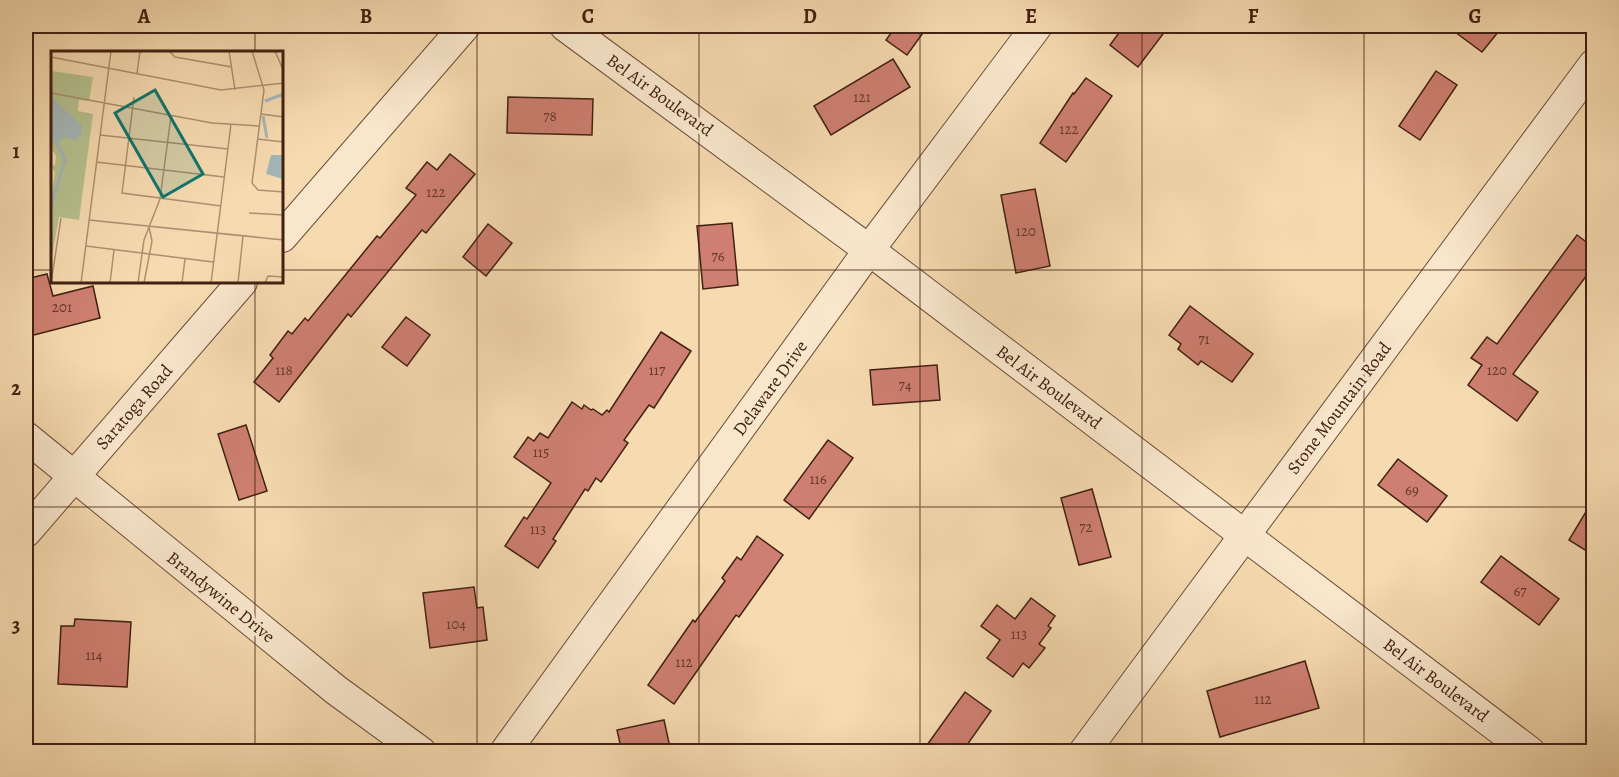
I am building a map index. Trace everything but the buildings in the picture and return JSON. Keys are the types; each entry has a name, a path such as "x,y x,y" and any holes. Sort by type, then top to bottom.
{"street":[{"path":"284,235 465,26"},
{"name":"Bel Air Boulevard","path":"565,26 869,250 1530,752"},
{"name":"Delaware Drive","path":"505,752 869,250 1037,26"},
{"name":"Stone Mountain Road","path":"1084,752 1593,64"},
{"name":"Saratoga Road","path":"26,532 241,284"},
{"name":"Brandywine Drive","path":"26,437 336,690 421,752"}]}
